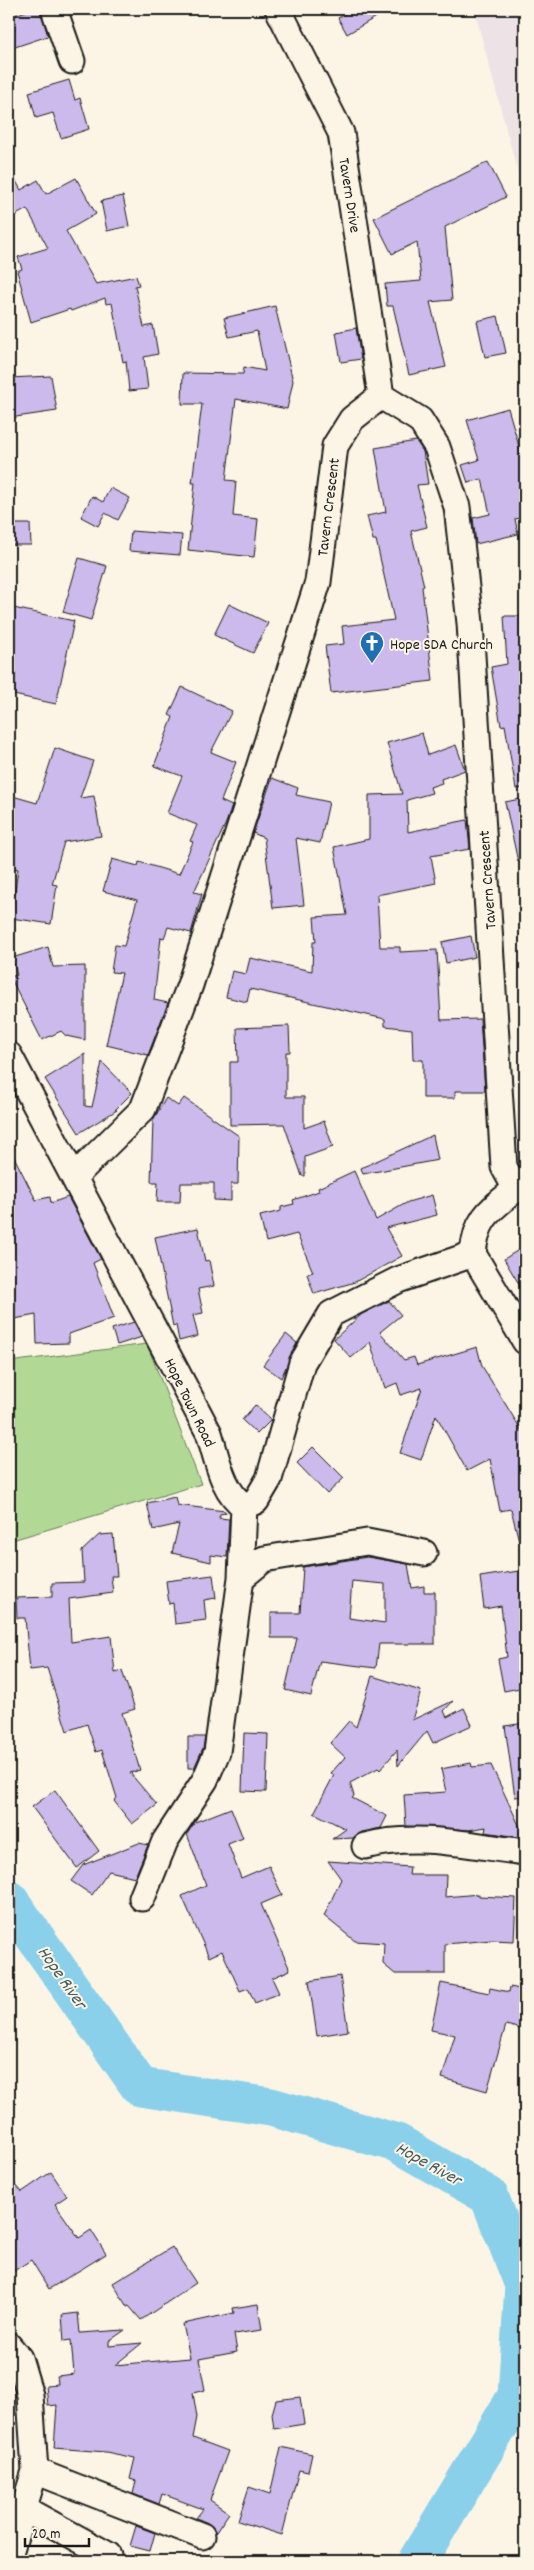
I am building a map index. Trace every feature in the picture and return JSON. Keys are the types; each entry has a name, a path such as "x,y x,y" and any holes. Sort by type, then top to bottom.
{"street":[{"path":"54,9 72,61"},
{"name":"Tavern Drive","path":"278,9 341,133 381,396"},
{"name":"Tavern Crescent","path":"74,1177 143,1109 190,985 318,582 335,446 352,419 381,396 420,420 437,447 457,507 470,623 504,1167 521,1187"},
{"name":"Hope Town Road","path":"9,1055 209,1433 223,1477 234,1499 244,1506"},
{"path":"521,1187 488,1212 475,1234 473,1254 525,1341"},
{"path":"142,1898 166,1840 205,1780 217,1752 241,1578 244,1506 256,1501 268,1479 302,1363 331,1314 398,1280 473,1254"},
{"path":"241,1578 264,1559 367,1542 424,1553"},
{"path":"365,1846 389,1839 423,1839 525,1852"},
{"path":"9,2556 35,2471 30,2396 12,2355"},
{"path":"35,2471 202,2536"},
{"path":"24,2509 108,2556"}],"shaded area":[{"path":"474,9 525,9 525,210 524,196"}],"green space":[{"path":"147,1344 201,1484 9,1541 9,1362"}],"building":[{"path":"32,9 40,9 48,36 9,49 9,17"},
{"path":"354,9 390,9 347,34 338,18"},
{"path":"69,80 75,100 80,98 89,129 61,138 53,113 36,118 29,92"},
{"path":"488,162 506,197 445,227 452,300 430,302 446,367 409,375 393,306 387,306 385,284 421,281 417,242 392,254 374,218"},
{"path":"9,169 21,190 38,180 46,194 76,178 96,214 66,231 96,284 136,276 139,285 135,286 144,327 153,325 158,354 144,357 148,389 129,391 126,361 123,362 112,303 106,304 105,298 71,311 70,309 31,322 17,271 22,269 18,257 48,248 27,209 9,219"},
{"path":"123,196 129,226 107,231 101,201"},
{"path":"275,306 293,381 287,409 236,399 226,480 236,481 233,516 258,519 254,557 188,550 195,483 192,483 202,404 182,404 183,373 243,374 244,367 265,371 257,331 229,337 224,318"},
{"path":"498,316 506,353 485,357 477,321"},
{"path":"356,328 361,359 341,362 336,332"},
{"path":"51,376 57,411 9,418 9,378"},
{"path":"508,408 525,467 521,468 525,484 525,517 515,519 518,534 476,544 473,518 490,514 482,479 468,483 462,465 479,460 467,420"},
{"path":"416,441 423,451 428,484 417,485 427,527 411,531 424,586 422,587 433,681 331,693 325,646 344,644 342,626 394,620 376,540 373,540 367,516 386,512 375,448"},
{"path":"110,488 130,498 118,520 105,513 98,526 81,517 92,496 103,502"},
{"path":"9,524 30,524 31,545 9,545"},
{"path":"131,531 182,535 180,555 129,551"},
{"path":"79,558 107,566 91,620 63,612"},
{"path":"229,604 268,623 253,653 214,635"},
{"path":"9,607 74,621 56,704 9,694"},
{"path":"504,616 525,616 525,788 516,789 505,725 501,726 491,667 507,664"},
{"path":"182,687 232,711 211,752 236,762 221,801 232,806 194,892 202,894 191,933 168,927 164,938 161,937 154,1000 168,1003 148,1055 106,1045 122,973 111,972 115,945 124,946 137,900 103,891 112,859 138,866 139,862 179,874 193,842 190,841 197,825 167,813 182,776 154,766 173,717 169,715"},
{"path":"422,733 428,755 456,745 465,770 441,779 442,783 430,787 432,793 407,800 408,832 467,820 470,849 431,856 436,883 377,895 380,947 400,947 400,952 437,950 441,1020 480,1019 485,1091 455,1091 455,1098 423,1098 423,1060 413,1060 412,1029 385,1026 385,1019 250,989 247,1002 226,997 232,971 246,974 250,958 312,971 313,942 316,942 314,917 347,915 334,847 369,839 369,795 402,794 387,743"},
{"path":"55,748 93,761 80,798 94,796 101,836 64,842 52,884 57,885 51,924 11,918 18,869 9,867 9,795 37,803"},
{"path":"272,778 298,788 296,795 329,802 320,843 296,838 304,905 273,908 264,838 253,833"},
{"path":"525,798 525,861 518,862 505,802"},
{"path":"471,936 475,957 446,963 442,942"},
{"path":"48,947 53,967 85,966 85,1040 66,1036 61,1031 42,1040 10,977 17,975 12,958"},
{"path":"289,1026 290,1052 286,1052 286,1097 304,1097 304,1128 324,1121 333,1147 305,1157 305,1176 302,1176 284,1124 230,1125 230,1062 238,1062 237,1028"},
{"path":"85,1054 85,1106 92,1107 102,1062 132,1093 115,1110 117,1110 79,1133 45,1079"},
{"path":"166,1098 178,1106 184,1098 239,1136 238,1184 231,1184 231,1201 214,1200 214,1183 181,1183 180,1202 157,1202 158,1182 151,1182 153,1120"},
{"path":"433,1135 438,1160 363,1174 361,1168"},
{"path":"9,1147 36,1200 50,1197 51,1203 68,1197 101,1259 93,1263 114,1318 69,1334 69,1343 37,1344 36,1315 9,1320"},
{"path":"354,1171 376,1220 408,1202 432,1195 437,1215 386,1228 402,1256 355,1282 314,1294 307,1274 313,1272 297,1234 266,1242 260,1216 281,1211 281,1207 294,1204 293,1200 319,1191 318,1188"},
{"path":"198,1228 205,1261 209,1260 214,1286 198,1289 203,1313 193,1315 198,1336 179,1341 176,1325 173,1326 155,1237"},
{"path":"525,1246 525,1294 504,1259"},
{"path":"389,1301 401,1315 380,1332 404,1360 414,1357 417,1365 477,1347 482,1366 525,1436 525,1540 519,1541 511,1509 500,1511 490,1459 467,1471 436,1415 421,1460 400,1453 422,1388 401,1395 397,1383 385,1388 370,1342 351,1358 334,1339 362,1314"},
{"path":"134,1322 142,1337 117,1345 112,1329"},
{"path":"286,1334 297,1343 281,1378 263,1365"},
{"path":"255,1405 271,1420 257,1434 242,1420"},
{"path":"313,1447 344,1478 327,1494 297,1463"},
{"path":"175,1497 177,1505 225,1511 226,1513 220,1514 219,1518 229,1519 227,1557 211,1555 211,1562 172,1553 179,1524 153,1530 147,1503"},
{"path":"113,1534 117,1576 111,1576 113,1593 69,1599 71,1642 111,1636 115,1673 122,1671 135,1709 122,1713 140,1770 130,1773 157,1805 132,1824 114,1801 117,1798 102,1750 96,1752 87,1724 67,1731 47,1668 30,1670 25,1618 17,1618 16,1598 52,1597 52,1583 84,1582 82,1551 99,1535"},
{"path":"367,1557 408,1564 412,1588 424,1586 424,1592 435,1592 435,1644 379,1644 376,1668 320,1661 311,1696 285,1690 297,1638 271,1638 271,1613 300,1613 303,1567","holes":["352,1581 385,1584 385,1623 349,1618"]},
{"path":"525,1570 525,1687 504,1691 498,1659 507,1657 501,1606 484,1609 480,1577"},
{"path":"213,1575 216,1598 204,1600 206,1620 175,1624 173,1603 169,1604 166,1581"},
{"path":"372,1676 421,1691 412,1720 453,1701 444,1711 447,1717 464,1708 472,1725 433,1743 427,1731 398,1766 397,1750 380,1770 378,1768 350,1783 354,1796 352,1798 387,1816 381,1828 362,1832 354,1838 332,1839 346,1829 314,1813 334,1775 331,1773 345,1757 330,1743 349,1721 356,1727"},
{"path":"525,1723 525,1796 515,1797 505,1726"},
{"path":"244,1733 268,1734 266,1792 242,1791"},
{"path":"188,1737 205,1737 203,1748 194,1768 188,1768"},
{"path":"471,1763 472,1767 491,1765 525,1838 485,1832 486,1827 469,1830 406,1826 404,1795 446,1792 441,1769"},
{"path":"55,1790 99,1851 77,1868 32,1807"},
{"path":"231,1808 243,1838 228,1844 241,1878 269,1866 282,1895 261,1904 290,1970 272,1978 279,1993 255,2003 248,1988 240,1991 222,1951 209,1957 182,1896 206,1885 187,1834 195,1822"},
{"path":"139,1843 148,1845 135,1877 109,1871 92,1895 71,1881 83,1865"},
{"path":"328,1861 410,1867 409,1875 446,1875 445,1897 479,1894 479,1896 516,1898 514,1941 492,1940 445,1944 445,1974 395,1974 383,1964 384,1943 355,1941 324,1916 341,1879"},
{"path":"340,1976 348,2031 317,2036 309,1981"},
{"path":"441,1983 489,1993 490,1988 509,1992 510,1987 525,1990 525,2030 506,2025 487,2091 442,2078 455,2035 431,2030"},
{"path":"51,2172 67,2196 55,2204 79,2238 91,2230 106,2254 49,2289 31,2260 9,2274 9,2177 22,2192"},
{"path":"172,2247 196,2283 141,2320 129,2306 127,2307 113,2283"},
{"path":"258,2304 262,2330 234,2334 237,2352 199,2359 205,2390 193,2393 197,2417 193,2438 228,2451 210,2500 229,2513 216,2532 208,2523 196,2518 203,2509 162,2494 159,2504 133,2494 136,2481 130,2479 135,2458 106,2452 54,2448 57,2405 48,2406 46,2385 58,2384 57,2376 74,2374 71,2340 64,2341 62,2315 78,2313 80,2333 125,2330 109,2341 109,2346 142,2343 115,2365 190,2358 183,2324 234,2313 233,2308"},
{"path":"300,2397 304,2424 274,2429 272,2414 276,2400"},
{"path":"281,2447 312,2454 308,2472 299,2470 282,2535 238,2521 249,2487 270,2494"},
{"path":"136,2526 155,2533 150,2551 130,2546"}],"waterway":[{"name":"Hope River","path":"9,1900 140,2087 271,2107 397,2143 489,2196 524,2285 517,2396 417,2561"}],"place":[{"name":"Hope SDA Church","path":"372,664"}]}
